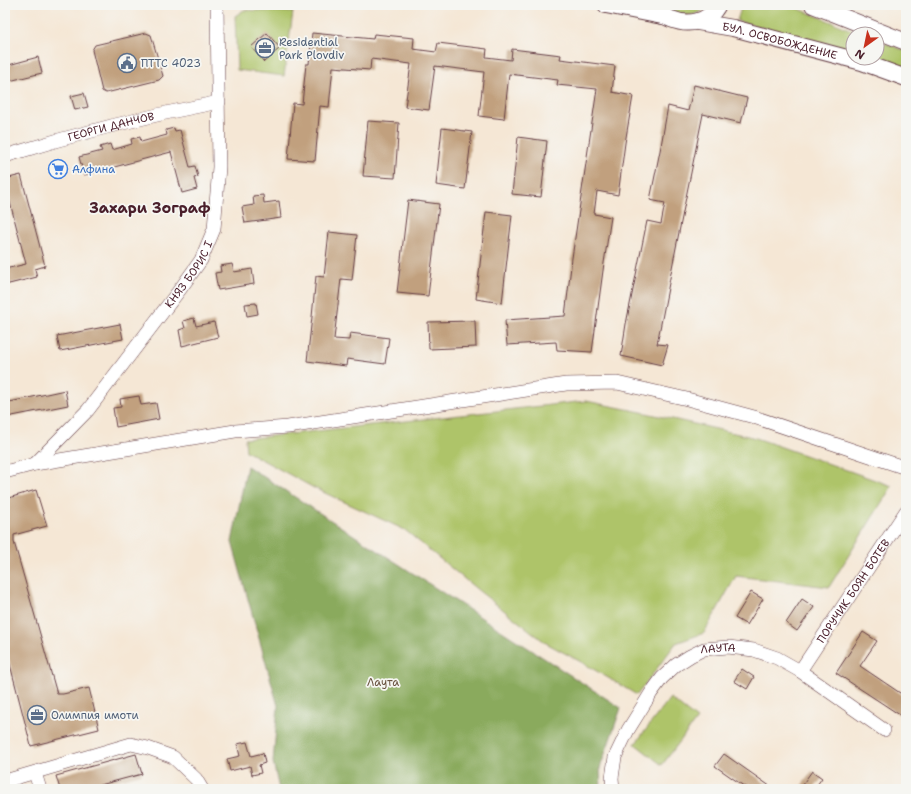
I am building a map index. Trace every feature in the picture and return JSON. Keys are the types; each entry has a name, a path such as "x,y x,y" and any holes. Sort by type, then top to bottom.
{"main road":[{"path":"606,5 658,10"},
{"path":"698,22 708,17 718,5"},
{"path":"813,5 906,42"},
{"name":"БУЛ. ОСВОБОЖДЕНИЕ","path":"658,10 678,22 698,22 733,28 854,60 906,78"}],"street":[{"name":"КНЯЗ БОРИС I","path":"35,464 88,410 181,288 201,260 214,229 219,167 217,5"},
{"name":"ГЕОРГИ ДАНЧОВ","path":"5,156 104,128 169,112 219,102"},
{"path":"5,472 35,464 235,432 288,427 566,384 618,383 687,399 754,417 906,468"},
{"name":"ПОРУЧИК БОЯН БОТЕВ","path":"800,671 906,511"},
{"name":"ЛАУТА","path":"613,789 612,778 615,757 628,730 651,693 662,678 676,665 704,649 728,647 754,650 777,658 800,671 884,730"},
{"path":"5,781 131,744 148,748 173,757 196,779 202,789"},
{"path":"35,773 40,789"}],"green space":[{"path":"665,5 708,5 698,13 687,15 676,12"},
{"path":"742,5 789,5 845,27 845,48 737,21"},
{"path":"244,10 293,12 284,76 237,70 235,16"},
{"path":"885,43 906,51 906,69 885,61"},
{"path":"586,401 756,438 892,486 829,587 736,576 704,633 676,643 637,695 546,643 479,591 405,530 314,488 246,451 245,439"},
{"name":"Лаута","path":"247,466 621,708 600,768 601,789 279,789 273,762 278,706 232,542"},
{"path":"670,698 697,719 662,765 635,744"}],"building":[{"name":"ПТТС 4023","path":"146,33 151,35 163,76 159,80 106,93 102,91 92,50 95,45"},
{"name":"Residential Park Plovdiv","path":"267,33 280,48 264,62 251,47"},
{"path":"312,33 373,39 374,34 414,38 413,49 436,52 438,43 487,49 486,57 511,60 512,49 561,55 560,59 615,66 612,92 633,96 618,195 597,191 594,214 611,217 592,352 557,350 556,342 507,345 505,320 565,316 597,89 557,85 558,80 509,74 504,119 479,116 484,72 435,66 429,110 405,107 411,64 371,59 370,70 333,67 329,107 320,106 315,161 288,159 293,103 302,104 306,64 309,64"},
{"path":"38,57 42,73 5,82 5,66"},
{"path":"694,85 747,98 741,123 703,114 657,344 668,345 662,365 621,356 647,221 661,224 665,203 650,200 668,106 688,111"},
{"path":"84,93 88,107 75,110 71,96"},
{"path":"368,121 399,123 395,178 363,176"},
{"path":"174,128 175,131 180,130 190,167 195,166 198,177 194,178 197,189 182,193 171,152 84,175 79,157 102,151 100,147 110,144 112,150 132,144 131,139 140,137 141,142 167,135 166,130"},
{"path":"442,128 472,132 465,189 436,185"},
{"path":"518,137 547,141 541,197 512,194"},
{"path":"21,175 45,266 35,269 37,277 5,285 5,269 26,264 5,183 5,179"},
{"path":"263,195 264,203 279,201 281,218 245,223 242,207 254,205 253,196"},
{"path":"408,200 439,204 428,296 397,293"},
{"path":"486,212 512,215 502,303 476,299"},
{"path":"329,232 357,235 352,280 341,279 334,339 349,340 350,333 389,338 385,364 347,359 346,366 307,361 316,276 324,277"},
{"path":"232,264 234,272 252,269 254,284 218,290 215,273 221,272 220,266"},
{"path":"256,303 258,314 247,316 245,304"},
{"path":"194,318 196,326 214,322 218,337 182,346 179,330 185,328 183,321"},
{"path":"475,321 476,347 429,349 428,322"},
{"path":"120,324 123,339 60,351 57,336"},
{"path":"65,390 68,405 7,417 5,403"},
{"path":"139,396 141,405 156,403 159,419 116,427 113,408 121,407 120,399"},
{"path":"36,490 47,526 14,535 14,542 57,694 89,688 99,729 31,746 5,645 5,499"},
{"path":"751,592 763,599 747,625 735,618"},
{"path":"802,599 814,607 797,631 786,623"},
{"path":"863,632 877,641 860,666 906,697 906,719 836,673"},
{"path":"742,669 754,677 747,689 734,681"},
{"path":"247,742 251,756 263,753 265,763 259,765 261,773 252,775 250,766 230,771 227,759 240,756 237,744"},
{"path":"136,754 142,774 85,789 60,789 56,776"},
{"path":"724,754 774,789 748,789 715,766"},
{"path":"812,771 822,778 814,789 799,789"}],"place":[{"name":"Residential Park Plovdiv","path":"265,48"},
{"name":"ПТТС 4023","path":"127,63"},
{"name":"Алфина","path":"58,169"},
{"name":"Олимпия имоти","path":"37,715"}],"district":[{"name":"Захари Зограф","path":"150,208"}]}
